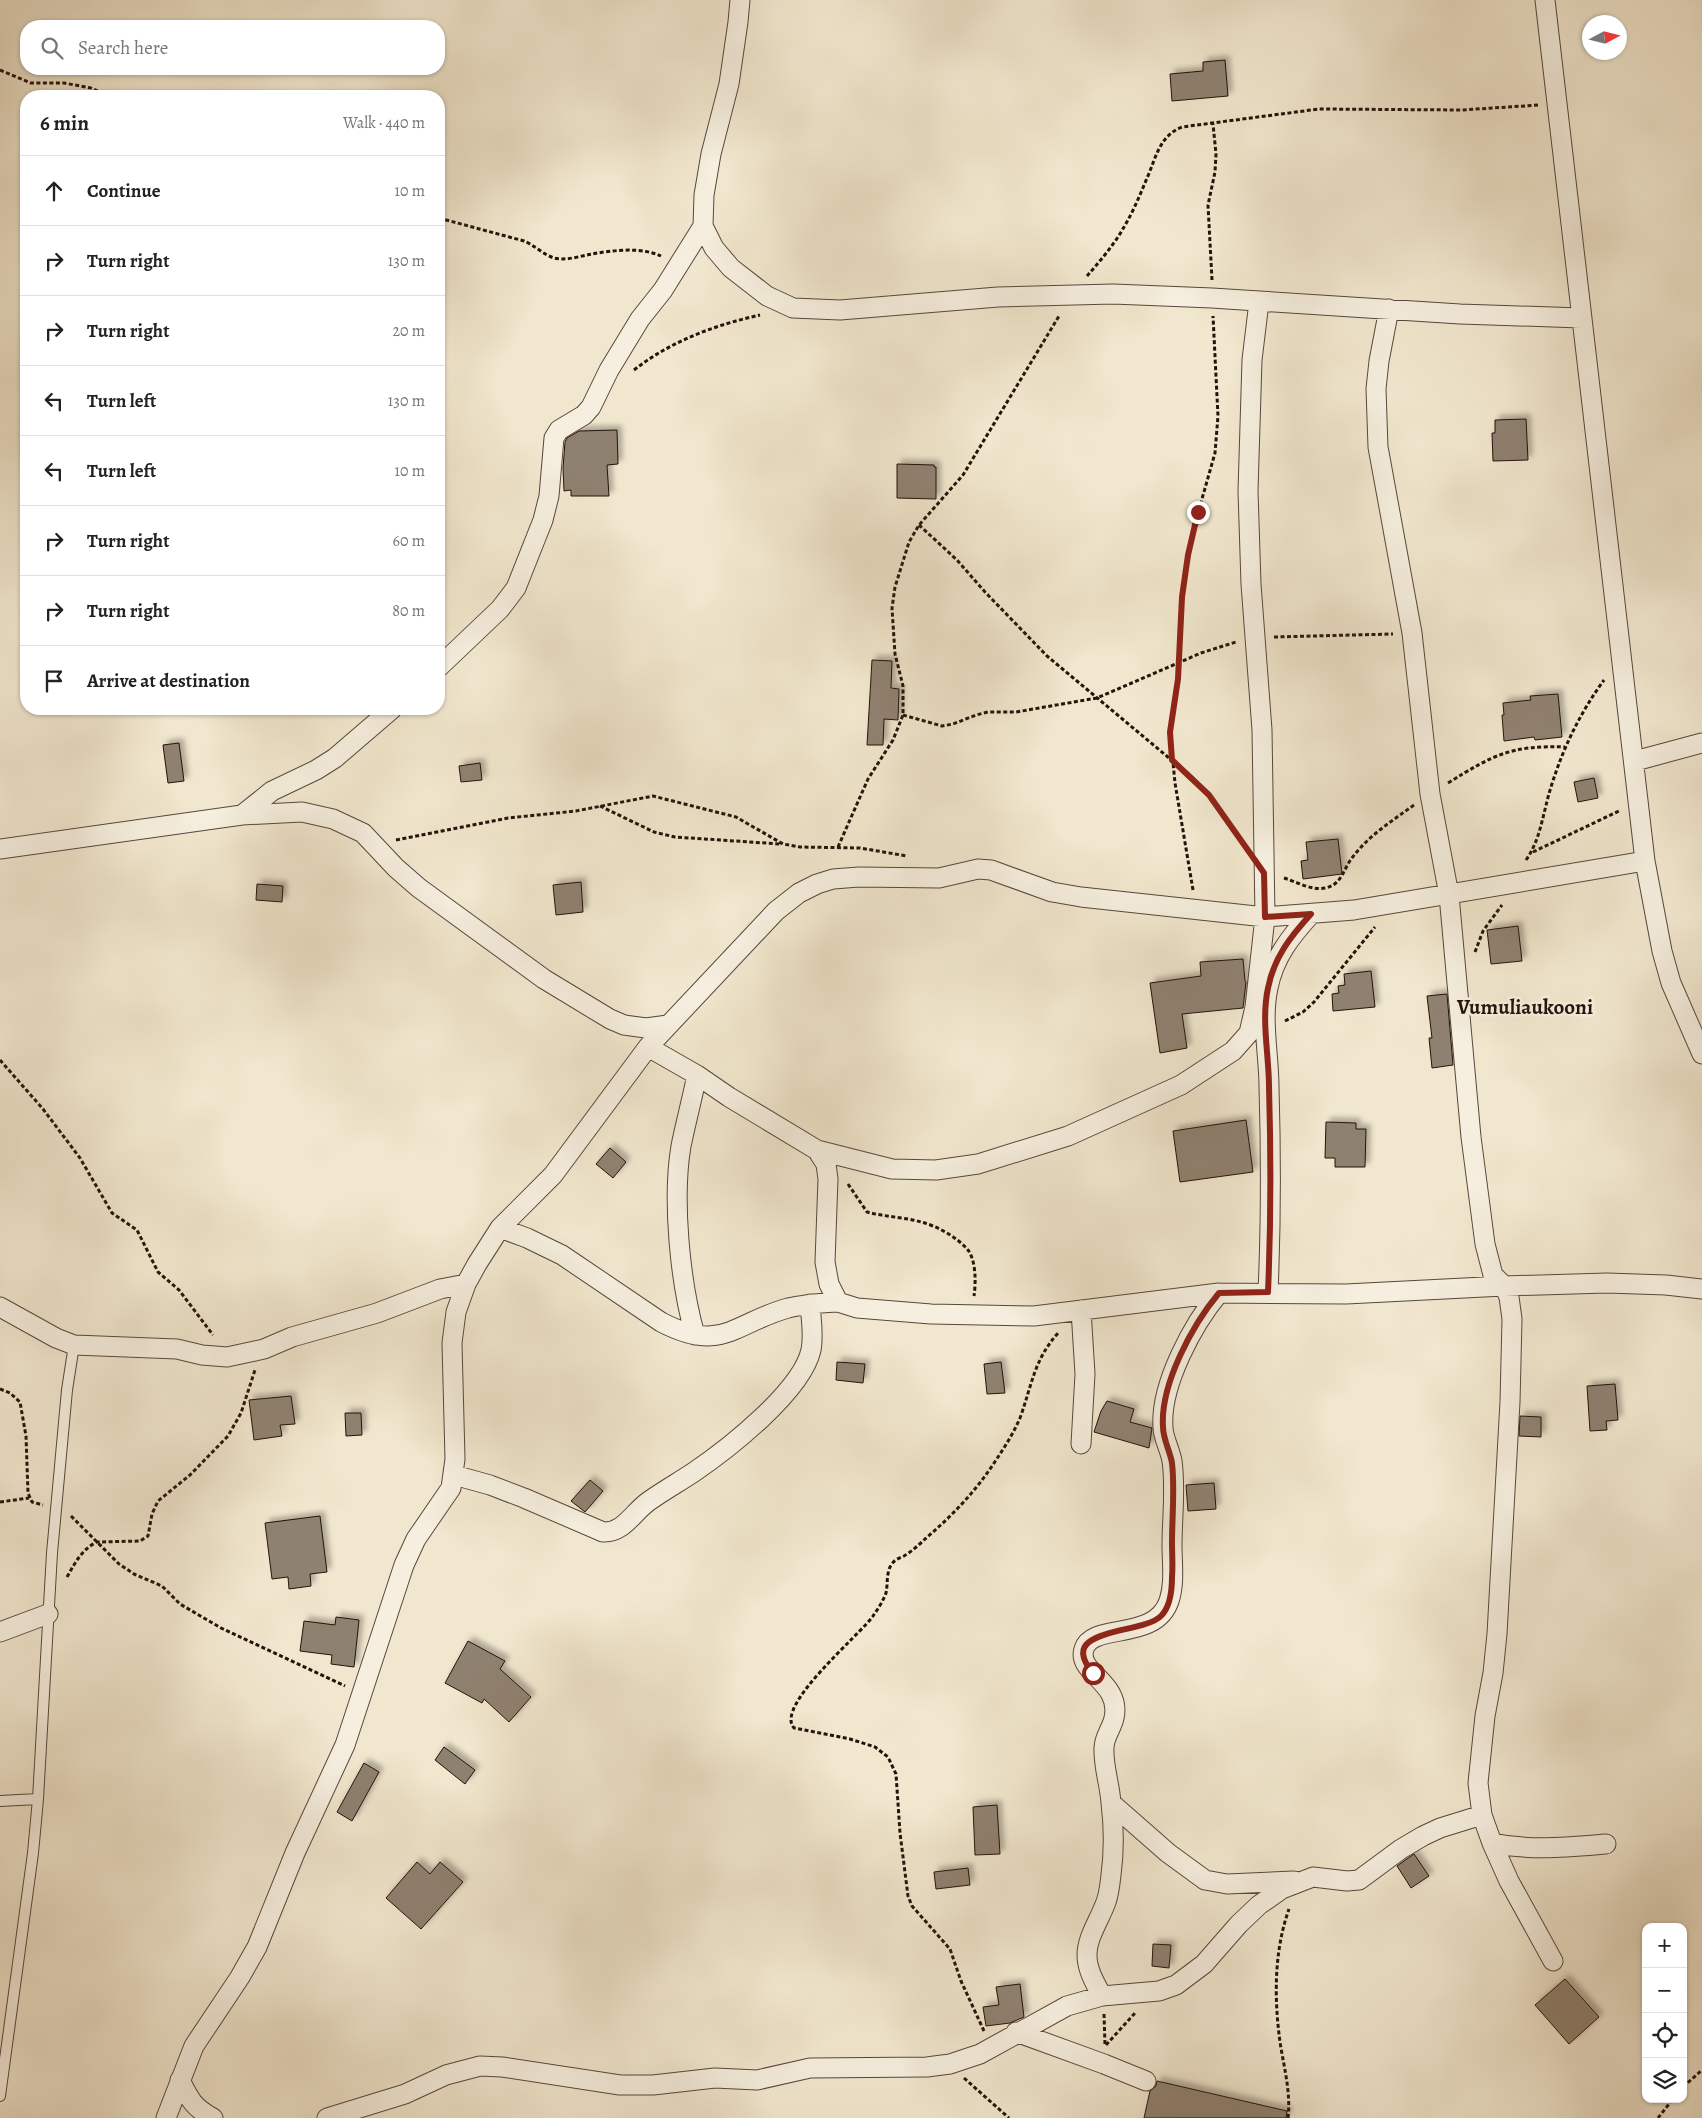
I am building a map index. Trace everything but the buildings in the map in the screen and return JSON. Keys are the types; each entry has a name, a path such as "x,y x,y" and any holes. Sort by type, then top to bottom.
{"street":[{"path":"445,661 500,609 516,588 545,512 549,496 554,438 559,430 584,415 591,407 609,370 640,319 680,266 703,226 704,195 729,84 740,0"},
{"path":"1545,0 1581,318 1635,761 1645,862 1668,975 1698,1037 1702,1054"},
{"path":"703,226 714,248 731,268 767,296 793,308 840,310 998,297 1072,294 1212,298 1460,314 1581,318"},
{"path":"648,1047 697,1075 729,1098 821,1157 892,1169 936,1170 978,1164 1068,1136 1181,1085 1233,1050 1249,1033 1255,1007 1265,917 1262,730 1250,538 1249,453 1252,360 1259,302"},
{"path":"1389,309 1379,361 1376,389 1378,447 1412,633 1430,794 1449,895 1466,1083 1482,1223 1490,1268 1493,1275 1504,1286 1509,1297 1512,1319 1497,1634 1478,1782 1482,1815 1492,1843 1509,1881 1554,1961"},
{"path":"242,815 272,791 316,770 335,758 385,715"},
{"path":"1635,761 1702,743"},
{"path":"0,849 242,815 302,812 332,819 363,833 396,868 419,888 544,979 610,1020 641,1028 668,1025"},
{"path":"166,2118 194,2046 240,1977 257,1947 295,1853 345,1745 404,1565 416,1539 451,1488 454,1475 452,1343 456,1312 466,1284 500,1228 552,1175 648,1047 776,911 799,893 833,879 859,877 939,878 985,869 1052,892 1265,917 1311,914 1394,903 1645,862"},
{"path":"1268,1292 1271,1217 1266,1029 1267,989 1281,950 1311,914"},
{"path":"695,1335 683,1285 678,1188 681,1146 697,1075"},
{"path":"821,1157 828,1197 824,1262 829,1284 838,1302"},
{"path":"500,1228 527,1238 562,1255 661,1322 677,1330 695,1335 711,1336 731,1332 788,1308 838,1302 857,1308 973,1316 1034,1316 1081,1313 1219,1293 1346,1294 1504,1286 1607,1284 1666,1285 1702,1289"},
{"path":"0,1307 56,1338 74,1345 177,1349 202,1355 227,1356 264,1349 292,1337 378,1313 440,1289 466,1284"},
{"path":"1102,1996 1091,1976 1087,1954 1106,1901 1111,1875 1113,1849 1111,1802 1104,1746 1114,1718 1113,1694 1087,1666 1083,1650 1086,1643 1098,1636 1151,1623 1160,1618 1165,1611 1170,1597 1172,1578 1173,1487 1172,1462 1162,1427 1163,1413 1177,1364 1188,1336 1203,1312 1219,1293"},
{"path":"454,1475 490,1485 603,1532 611,1532 622,1527 648,1501 710,1460 764,1417 778,1401 803,1369 811,1350 810,1304"},
{"path":"1081,1313 1085,1374 1081,1444"},
{"path":"0,1632 48,1614"},
{"path":"1111,1802 1168,1853 1205,1880 1227,1884 1298,1881"},
{"path":"326,2118 405,2094 446,2075 480,2066 502,2067 620,2085 653,2085 715,2078 757,2080 818,2067 927,2067 950,2064 980,2054 1016,2032 1067,2006 1102,1996 1159,1990 1176,1985 1204,1964 1238,1924 1259,1905 1282,1889 1298,1881 1313,1877 1347,1882 1359,1880 1401,1849 1423,1836 1440,1828 1482,1815"},
{"path":"1492,1843 1510,1847 1544,1848 1606,1844"},
{"path":"1016,2032 1146,2081"},
{"path":"180,2080 189,2098 198,2109 213,2118"}],"lane":[{"path":"0,2096 3,2052 38,1799 56,1508 67,1390 74,1345"},
{"path":"0,1800 38,1799"}],"path":[{"path":"0,70 31,83 73,85 94,90"},
{"path":"838,847 868,779 894,740 903,715 903,686 895,654 892,608 901,563 909,542 919,525 963,474 1072,294 1109,249 1124,227 1148,176 1155,155 1165,139 1173,131 1182,127 1320,109 1452,110 1557,104"},
{"path":"1196,909 1172,760 1170,732 1178,679 1182,597 1188,555 1198,512 1213,463 1217,437 1217,391 1208,205 1215,172 1216,154 1213,124"},
{"path":"445,220 524,241 534,245 553,258 640,251 657,254 680,266"},
{"path":"628,374 664,349 690,337 743,319 793,308"},
{"path":"919,525 957,560 1047,656 1077,679 1172,760 1209,795 1264,873 1317,889 1327,888 1341,878 1352,858 1374,835 1430,794 1485,761 1504,752 1523,748 1565,747"},
{"path":"903,715 942,726 976,714 1026,710 1097,698 1201,653 1255,636 1310,637 1412,633"},
{"path":"1621,656 1574,726 1546,802 1533,852 1603,820 1639,800"},
{"path":"373,844 508,818 576,811 653,796 736,817 783,844"},
{"path":"600,806 654,832 675,837 783,844 800,847 868,849 910,857"},
{"path":"1473,957 1483,932 1515,883"},
{"path":"1266,1029 1303,1012 1314,1002 1394,903"},
{"path":"0,1060 43,1109 80,1158 112,1213 137,1230 158,1272 179,1290 227,1356"},
{"path":"821,1157 843,1175 860,1204 867,1212 921,1222 944,1231 968,1250 973,1264 975,1284 973,1316"},
{"path":"993,2046 970,2002 950,1949 912,1906 908,1896 900,1833 896,1774 888,1757 875,1747 850,1738 794,1728 790,1717 791,1711 803,1692 876,1612 886,1593 892,1562 914,1548 944,1522 983,1479 1012,1435 1034,1371 1043,1351 1061,1330 1081,1313"},
{"path":"64,1583 81,1553 97,1542 140,1541 148,1536 154,1506 158,1501 190,1475 228,1436 241,1413 245,1395 264,1349"},
{"path":"0,1389 10,1393 20,1402 26,1436 27,1487 29,1498 32,1502 56,1508 74,1518 119,1564 134,1574 162,1586 180,1604 222,1628 331,1680 363,1693"},
{"path":"0,1502 29,1498"},
{"path":"1288,2118 1290,2104 1278,2028 1276,1987 1278,1955 1286,1916 1298,1881"},
{"path":"1102,1996 1104,2047 1159,1990"},
{"path":"950,2064 975,2089 1009,2118"},
{"path":"1687,2083 1702,2070"},
{"path":"1658,2118 1670,2103"}],"district":[{"name":"Vumuliaukooni","path":"1525,1007"}],"route":[{"path":"1093,1673 1084,1659 1083,1650 1086,1643 1098,1636 1151,1623 1160,1618 1165,1611 1170,1597 1172,1578 1172,1462 1162,1427 1167,1394 1188,1336 1203,1312 1219,1293 1268,1292 1271,1217 1269,1083 1266,1029 1267,989 1281,950 1311,914 1265,917 1264,873 1209,795 1172,760 1170,732 1178,679 1182,597 1192,532 1198,512"}]}
